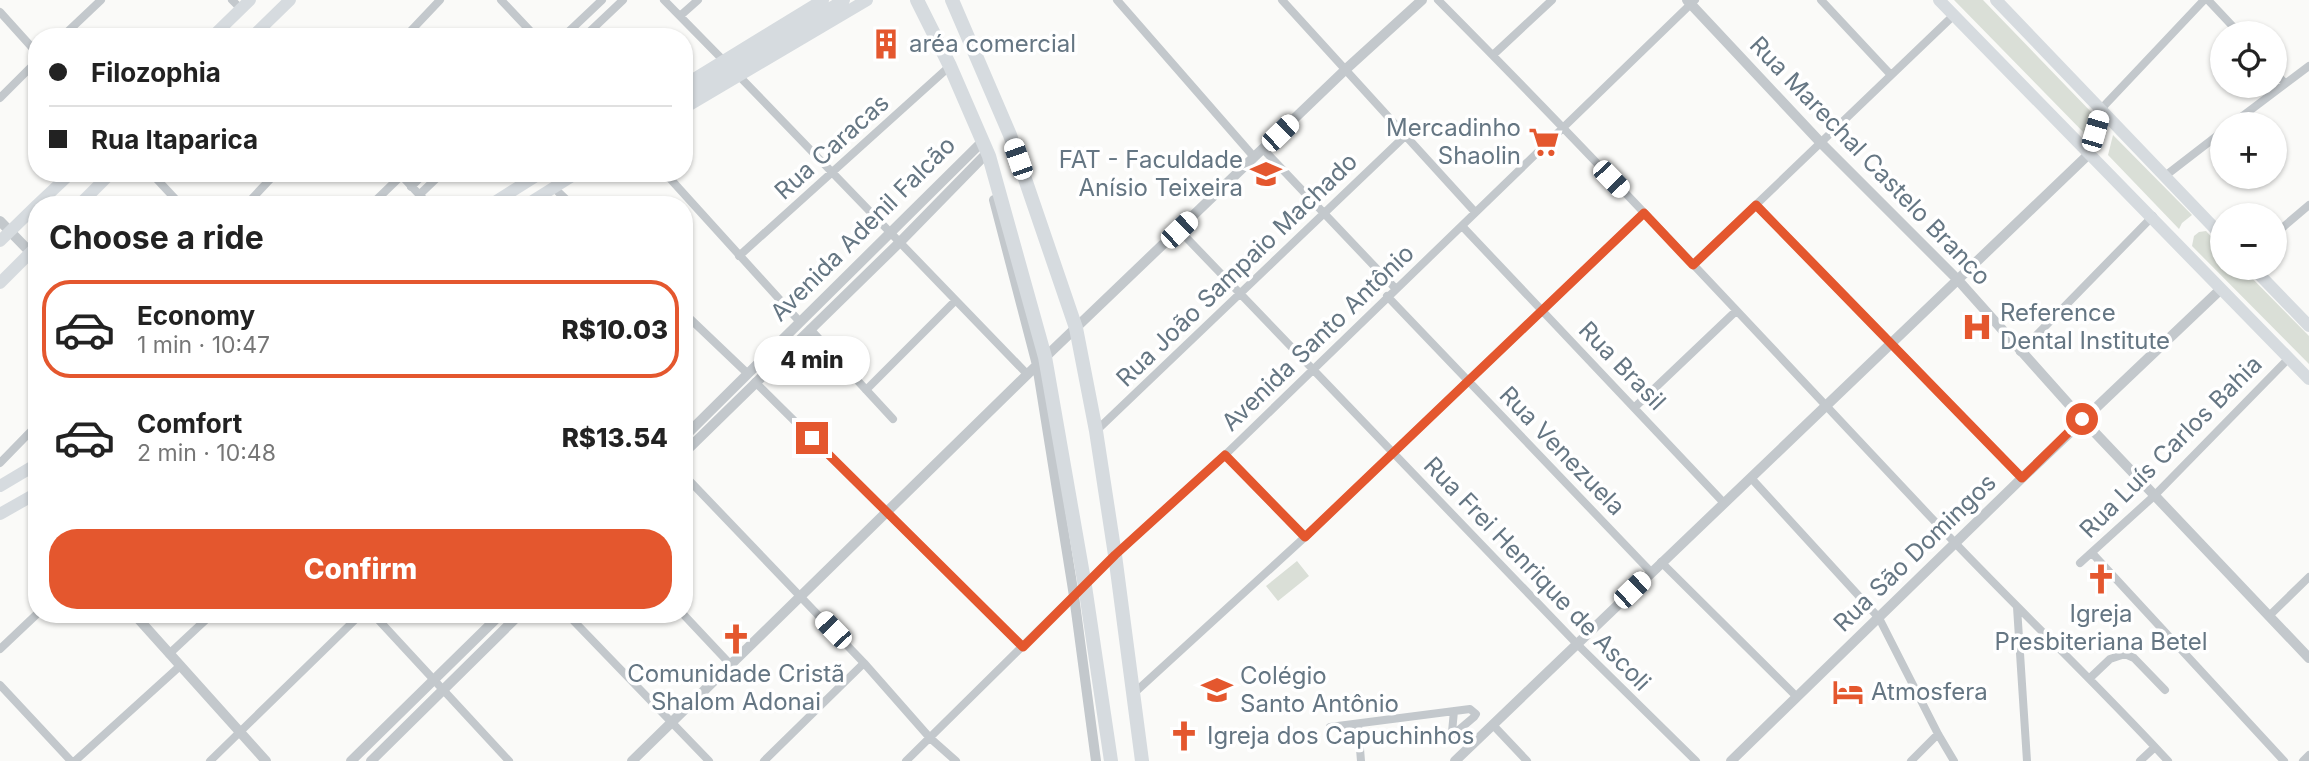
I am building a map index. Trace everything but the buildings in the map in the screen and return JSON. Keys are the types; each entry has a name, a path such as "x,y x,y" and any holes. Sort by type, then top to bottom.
{"highway":[{"path":"952,0 1010,135 1076,328 1096,431 1115,555 1142,761"},
{"path":"918,1 950,66 986,150 1041,361 1079,591 1111,761"}],"main road":[{"path":"265,28 290,0"},
{"path":"693,79 823,0"},
{"path":"693,91 844,0"},
{"path":"693,103 867,0"},
{"path":"1939,0 2309,379"},
{"path":"1996,0 2210,223"},
{"path":"220,28 241,3"},
{"path":"47,196 61,182"},
{"path":"88,196 102,182"},
{"path":"504,196 527,182"},
{"path":"541,196 563,182"},
{"path":"5,236 28,214"},
{"path":"0,283 28,259"},
{"path":"2265,280 2309,326"},
{"path":"0,486 28,469"},
{"path":"0,514 28,502"}],"street":[{"path":"71,28 101,0"},
{"path":"414,28 440,0"},
{"path":"501,0 527,28"},
{"path":"572,28 602,0"},
{"path":"593,28 623,0"},
{"path":"664,0 692,28"},
{"path":"680,16 698,0"},
{"path":"1282,0 1475,212"},
{"path":"632,761 1027,374 1422,0"},
{"path":"1438,0 1563,128 2017,607 2090,678 2168,761"},
{"path":"1493,55 1552,0"},
{"path":"1821,0 1891,75"},
{"path":"1455,761 2089,154 2102,108 2206,0 2227,21"},
{"path":"1120,1 1254,157"},
{"name":"Avenida Santo Antônio","path":"906,761 1115,555 1225,455 1691,1"},
{"name":"Rua Marechal Castelo Branco","path":"1691,1 1821,144 1958,280 2082,419 2309,658"},
{"path":"0,12 28,43"},
{"path":"1693,265 1954,15"},
{"path":"693,29 723,60"},
{"path":"2287,82 2309,65"},
{"name":"Rua Caracas","path":"739,256 950,66"},
{"path":"0,98 28,70"},
{"path":"739,76 1027,374"},
{"path":"2248,112 2266,98"},
{"name":"Rua João Sampaio Machado","path":"1096,431 1405,136"},
{"path":"2165,176 2210,141"},
{"path":"1263,149 1395,288"},
{"name":"Avenida Adenil Falcão","path":"693,429 810,329 891,234 986,150"},
{"name":"Avenida Adenil Falcão","path":"693,443 800,321 900,242 986,150"},
{"path":"159,182 173,196"},
{"path":"254,196 268,182"},
{"path":"379,196 393,182"},
{"path":"407,182 419,195 433,182"},
{"path":"411,187 416,182"},
{"path":"673,182 686,196"},
{"path":"554,188 562,196"},
{"path":"693,204 800,321"},
{"path":"1756,205 2022,478"},
{"path":"2287,224 2309,205"},
{"path":"1132,695 1305,537 1644,213"},
{"path":"2020,352 2152,216"},
{"path":"0,221 5,236 28,249"},
{"name":"Rua Brasil","path":"1462,226 1724,503"},
{"name":"Rua Frei Henrique de Ascoli","path":"1179,230 1577,644 1696,761"},
{"name":"Rua São Domingos","path":"1731,761 2082,419 2221,289"},
{"name":"Rua Venezuela","path":"1387,296 1651,572"},
{"path":"866,390 955,300"},
{"path":"1635,407 1736,311"},
{"path":"693,322 1023,647"},
{"path":"810,329 893,419"},
{"name":"Rua Luís Carlos Bahia","path":"2080,562 2154,496 2289,358"},
{"path":"0,463 28,434"},
{"path":"1225,455 1305,537"},
{"path":"1751,478 1879,618 1937,734 1954,761"},
{"path":"693,484 864,663 930,738 956,761"},
{"path":"2092,552 2284,761"},
{"path":"1661,562 1797,697"},
{"path":"2269,616 2309,577"},
{"path":"1079,591 1096,761"},
{"path":"2017,607 2026,761"},
{"path":"0,649 28,623"},
{"path":"142,623 266,761"},
{"path":"169,654 202,623"},
{"path":"210,761 352,623"},
{"path":"381,623 509,761"},
{"path":"351,761 492,623"},
{"path":"372,761 511,623"},
{"path":"576,623 709,761"},
{"path":"691,623 730,664"},
{"path":"2090,678 2110,659 2125,654 2134,659 2165,690"},
{"path":"764,761 864,663"},
{"path":"0,685 73,761 180,666"},
{"path":"1330,727 1454,711"},
{"path":"390,723 400,733"},
{"path":"1358,724 1361,761"},
{"path":"1493,725 1527,761"},
{"path":"1911,761 1937,734"},
{"path":"2140,761 2155,747"},
{"path":"2303,761 2309,755"}],"shaded area":[{"path":"1954,0 1983,0 2095,116 2089,138"},
{"path":"2113,135 2192,215 2179,229 2108,155"},
{"path":"2206,231 2210,235 2210,264 2192,246 2194,236"},
{"path":"2226,280 2254,280 2309,336 2309,364"},
{"path":"1297,561 1309,576 1278,601 1266,586"}],"place":[{"name":"aréa comercial","path":"886,44"},
{"name":"Mercadinho Shaolin","path":"1544,142"},
{"name":"FAT - Faculdade Anísio Teixeira","path":"1266,174"},
{"name":"Reference Dental Institute","path":"1977,327"},
{"name":"Igreja Presbiteriana Betel","path":"2101,579"},
{"name":"Comunidade Cristã Shalom Adonai","path":"736,639"},
{"name":"Colégio Santo Antônio","path":"1217,690"},
{"name":"Atmosfera","path":"1848,692"},
{"name":"Igreja dos Capuchinhos","path":"1184,736"}],"route":[{"path":"812,438 1023,647 1115,555 1225,455 1305,537 1644,213 1693,265 1756,205 2022,478 2082,419"}]}
